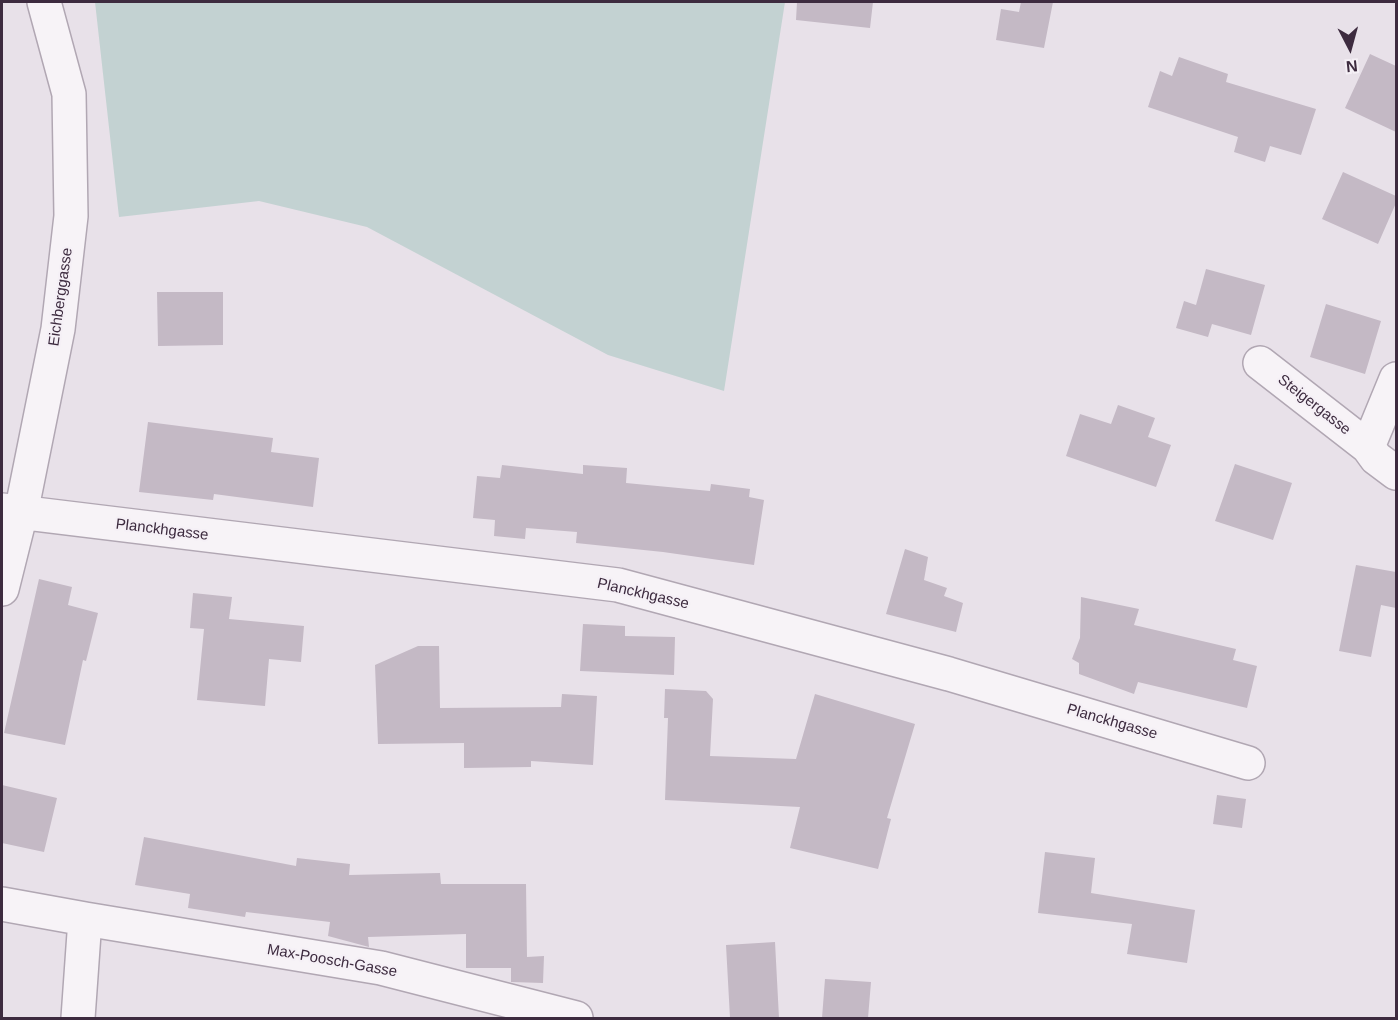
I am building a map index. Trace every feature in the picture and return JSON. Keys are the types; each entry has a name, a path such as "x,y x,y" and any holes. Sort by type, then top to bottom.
{"street":[{"name":"Eichberggasse","path":"2,590 11,512 58,329 71,216 69,94 44,2"},
{"name":"Steigergasse","path":"1260,363 1368,447 1376,458 1396,473"},
{"name":"Steigergasse","path":"1368,447 1396,379"},
{"name":"Planckhgasse","path":"11,512 618,585 949,674 1248,763"},
{"path":"2,904 85,919 78,1018"},
{"name":"Max-Poosch-Gasse","path":"85,919 381,968 576,1018"}],"shaded area":[{"path":"95,2 785,2 724,391 608,355 367,227 259,201 119,217"}],"building":[{"path":"797,2 873,2 870,28 796,20"},
{"path":"1021,2 1053,2 1044,48 996,40 1001,9 1019,12"},
{"path":"1370,54 1396,66 1396,132 1345,108"},
{"path":"1179,57 1228,74 1226,82 1316,109 1301,155 1270,146 1265,162 1234,152 1238,137 1148,107 1160,71 1172,76"},
{"path":"1343,172 1396,196 1396,203 1378,244 1322,219"},
{"path":"1206,269 1265,285 1251,335 1212,324 1208,337 1176,328 1184,301 1196,305"},
{"path":"157,292 223,292 223,345 158,346"},
{"path":"1326,304 1381,321 1365,374 1310,357"},
{"path":"1118,405 1155,418 1148,437 1171,445 1156,487 1066,456 1080,414 1111,424"},
{"path":"148,422 273,438 271,452 319,458 313,507 214,494 213,500 139,492"},
{"path":"1235,464 1292,483 1273,540 1215,521"},
{"path":"502,465 583,474 583,465 627,468 626,483 710,491 711,484 750,489 749,497 764,500 754,565 576,543 577,532 526,528 525,539 494,536 495,520 473,518 477,476 500,478"},
{"path":"905,549 928,557 924,580 947,588 944,596 963,603 956,632 886,614"},
{"path":"1356,565 1396,572 1396,608 1381,605 1371,657 1339,651"},
{"path":"39,579 72,587 68,605 98,613 86,661 83,660 65,745 4,733"},
{"path":"193,593 232,597 229,619 304,626 301,662 269,659 265,706 197,700 204,629 190,628"},
{"path":"1081,597 1139,609 1134,625 1236,649 1233,660 1257,666 1247,708 1138,682 1134,694 1079,674 1079,663 1072,659 1080,638"},
{"path":"583,624 625,626 625,636 675,637 674,675 580,671"},
{"path":"418,646 439,646 440,708 561,707 562,694 597,696 593,765 531,761 531,767 464,768 464,743 378,744 375,665"},
{"path":"665,689 706,691 713,699 710,756 796,759 815,694 915,724 887,818 891,819 878,869 790,848 800,807 665,800 668,718 664,718"},
{"path":"2,785 57,798 44,852 2,843"},
{"path":"1217,795 1246,799 1242,828 1213,824"},
{"path":"144,837 296,866 297,858 350,864 349,875 440,873 441,884 526,884 527,957 544,956 543,983 511,982 511,968 466,968 466,934 368,937 369,947 328,936 330,922 246,912 245,917 188,908 190,894 135,885"},
{"path":"1045,852 1095,858 1091,893 1195,910 1187,963 1127,954 1132,924 1038,913"},
{"path":"775,942 779,1018 730,1018 726,945"},
{"path":"825,979 871,982 868,1018 822,1018"}]}
